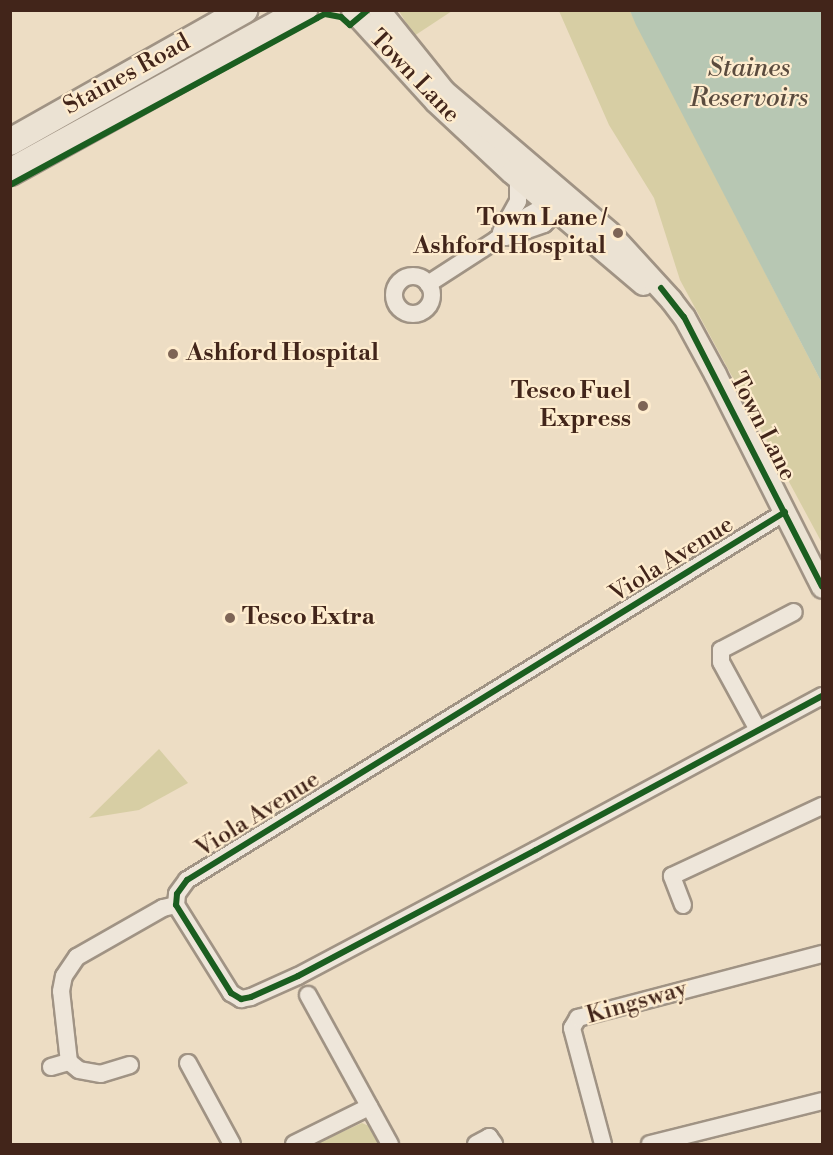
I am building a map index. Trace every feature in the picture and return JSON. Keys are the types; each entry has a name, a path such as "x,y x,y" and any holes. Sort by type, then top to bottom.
{"highway":[{"name":"Staines Road","path":"10,142 244,10"},
{"name":"Staines Road","path":"10,172 304,10"}],"main road":[{"name":"Town Lane","path":"352,10 435,101 518,178 559,205"},
{"name":"Town Lane","path":"379,10 444,91 648,289 694,339 715,374 822,587"}],"street":[{"path":"496,240 518,201 518,178"},
{"path":"428,284 496,240 544,224 559,205"},
{"name":"Viola Avenue","path":"176,905 177,894 187,880 784,512"},
{"path":"758,730 721,662 721,650 794,612"},
{"path":"130,1065 101,1074 79,1070 69,1062 61,991 69,967 77,957 163,908 176,905 231,993 242,999 251,997 319,965 822,696"},
{"path":"683,905 672,876 822,806"},
{"name":"Kingsway","path":"603,1144 572,1028 578,1018 822,954"},
{"path":"308,995 390,1144"},
{"path":"51,1067 69,1062"},
{"path":"188,1063 232,1144"},
{"path":"651,1144 822,1101"},
{"path":"294,1144 369,1107"},
{"path":"476,1144 489,1137 494,1144"}],"shaded area":[{"path":"399,11 452,11 414,36"},
{"path":"559,11 630,11 822,383 822,543 680,280 654,198 609,125"},
{"path":"159,749 188,783 139,810 89,818"},
{"path":"362,1123 376,1129 383,1144 315,1144"}],"water":[{"name":"Staines Reservoirs","path":"630,11 822,11 822,383 636,25"}],"cycle path":[{"path":"10,185 325,14 341,17 350,25 368,10"},
{"path":"661,288 684,317 822,587"},
{"path":"785,512 187,880 177,894 176,905 231,993 241,999 251,997 298,976 822,696"}],"place":[{"name":"Town Lane / Ashford Hospital","path":"618,233"},
{"name":"Ashford Hospital","path":"173,354"},
{"name":"Tesco Fuel Express","path":"643,406"},
{"name":"Tesco Extra","path":"230,618"}]}
